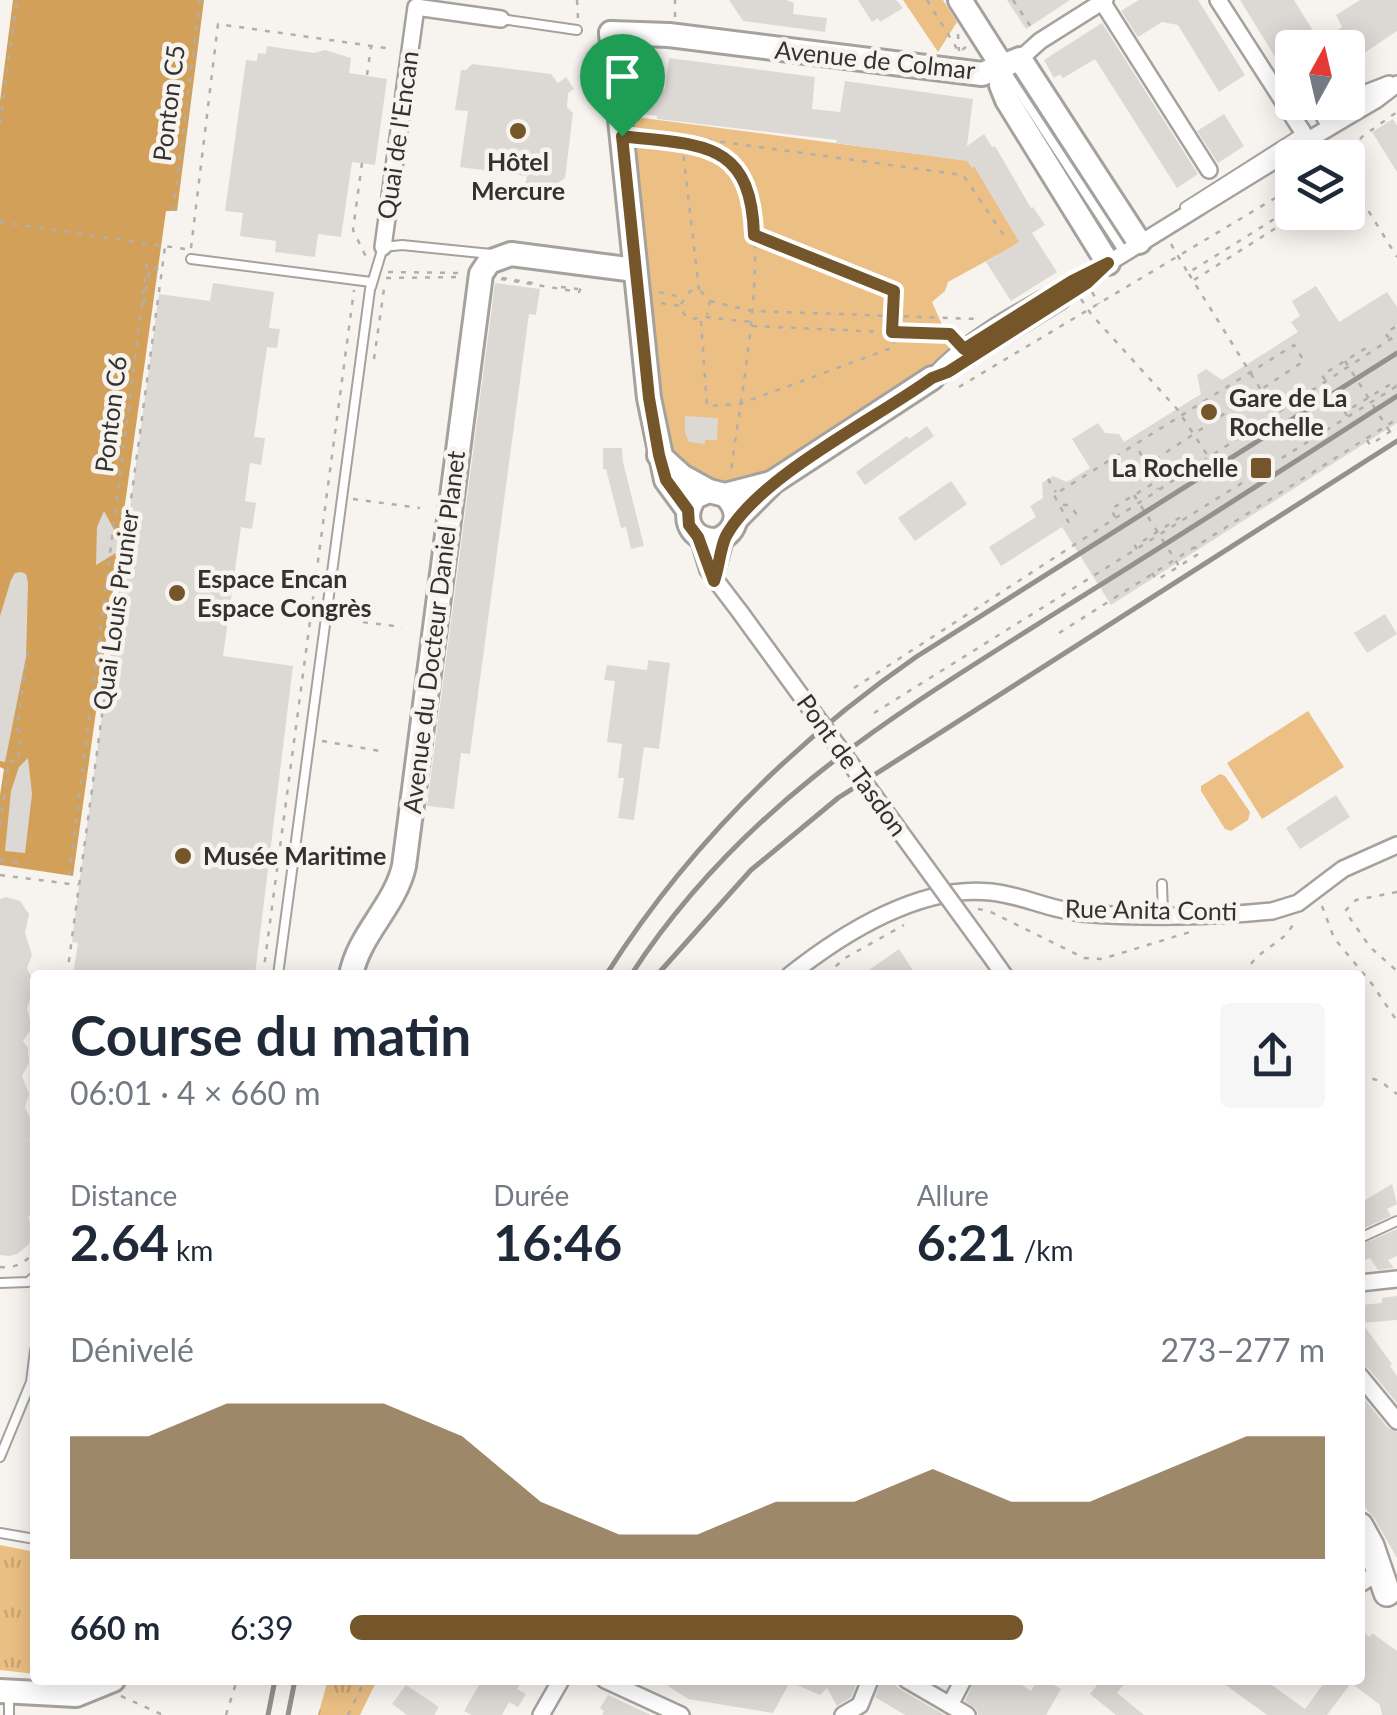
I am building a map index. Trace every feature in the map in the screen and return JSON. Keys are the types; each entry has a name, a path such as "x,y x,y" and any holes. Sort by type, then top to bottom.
{"main road":[{"path":"960,0 983,37 1011,62 1124,252"},
{"name":"Avenue de Colmar","path":"622,132 616,78 630,30 982,74 1011,62"},
{"path":"1011,62 1001,84 1007,100 1124,252"},
{"path":"622,132 635,270 646,296 659,455 666,480 688,510 689,525 698,537 717,540 773,482 932,378"},
{"path":"481,276 489,262 502,255 521,254 635,270"},
{"name":"Avenue du Docteur Daniel Planet","path":"353,970 356,955 396,889 404,866 481,276"},
{"path":"659,455 682,476 722,486 773,482"},
{"path":"688,510 696,498 722,486"},
{"path":"722,486 732,502 731,528"},
{"path":"1365,1535 1371,1546 1375,1585"},
{"path":"6,1699 102,1686"}],"street":[{"path":"1218,0 1306,136"},
{"path":"1011,62 1103,1 1208,170"},
{"name":"Quai de l'Encan","path":"383,247 416,7 501,19"},
{"path":"932,378 1072,281 1183,219 1366,93 1397,82"},
{"path":"714,581 731,528"},
{"path":"698,537 714,581"},
{"name":"Pont de Tasdon","path":"714,581 1000,970"},
{"name":"Rue Anita Conti","path":"797,970 870,924 904,907 949,894 997,892 1078,913 1255,913 1286,908 1343,869 1397,845"},
{"path":"1365,1283 1397,1279"},
{"path":"1365,1382 1397,1421"},
{"path":"541,1715 559,1685"},
{"path":"615,1685 681,1715"},
{"path":"843,1715 860,1705 868,1685"},
{"path":"916,1685 968,1715"},
{"path":"950,1705 960,1685"}],"lane":[{"name":"Quai de l'Encan","path":"501,19 577,30"},
{"path":"279,970 372,282 380,275 383,247 402,244 502,255"},
{"path":"191,259 372,282"},
{"path":"1162,884 1163,914"},
{"path":"1365,1236 1397,1222"},
{"path":"0,1283 30,1280"},
{"path":"0,1457 30,1384"},
{"path":"0,1533 30,1538"}],"path":[{"path":"0,124 17,0"},
{"name":"Ponton C5","path":"173,212 200,0"},
{"path":"577,30 578,0"},
{"path":"927,0 959,52 983,37"},
{"path":"1013,0 1030,26"},
{"path":"0,222 191,250 218,24 410,51"},
{"path":"367,76 371,46"},
{"path":"1359,140 1397,112"},
{"path":"622,132 720,153 737,168 748,193 754,235 752,310 740,404 722,486"},
{"path":"622,132 963,175 1006,237"},
{"path":"682,143 699,290 710,301 752,310 991,320"},
{"path":"362,163 353,230 380,275 374,360"},
{"path":"959,386 1275,198"},
{"path":"1365,207 1397,258"},
{"path":"1188,272 1275,219"},
{"path":"1193,281 1275,228"},
{"path":"710,301 710,310 703,318 707,406 740,404 894,347 894,291 754,235"},
{"name":"Quai Louis Prunier","path":"68,970 165,245"},
{"name":"Ponton C6","path":"69,875 148,255"},
{"path":"1178,255 1275,412"},
{"path":"142,303 146,304 150,268 162,270"},
{"path":"380,275 481,276 580,289"},
{"path":"380,275 481,276 580,289"},
{"path":"264,970 356,280"},
{"path":"580,289 582,282"},
{"path":"646,296 684,297 699,290"},
{"path":"646,296 681,306 688,318 950,334 982,375"},
{"path":"681,306 684,297"},
{"path":"1082,300 1181,414 1208,456"},
{"path":"1390,340 1386,334 1397,326"},
{"path":"854,688 1397,335"},
{"path":"1068,523 1054,494 1294,344 1304,361 1147,465 1135,444"},
{"path":"1326,381 1322,375 1366,348 1370,353"},
{"path":"1345,361 1390,432"},
{"path":"874,713 1138,550 1397,386 1394,382 1345,412 1348,417"},
{"path":"1059,633 1397,419"},
{"path":"1366,438 1370,445 1397,428"},
{"path":"1135,459 1141,454"},
{"path":"1048,480 1057,493"},
{"path":"1116,518 1111,510 1134,495 1154,483 1159,490"},
{"path":"1134,495 1179,566"},
{"path":"342,498 420,508"},
{"path":"1062,506 1069,506 1078,516"},
{"path":"1138,550 1135,546 1179,518 1182,522"},
{"path":"1152,572 1157,580 1200,553 1194,546"},
{"path":"363,622 402,627"},
{"path":"0,825 9,761 18,762 21,733 17,729 28,651"},
{"path":"311,739 386,752"},
{"path":"0,860 28,864"},
{"path":"0,874 79,885"},
{"path":"1397,892 1356,900 1345,911 1370,947 1397,971"},
{"path":"1322,905 1334,938 1360,970"},
{"path":"968,908 989,912 1084,958 1102,958 1198,930"},
{"path":"1247,970 1256,955 1287,935 1295,920 1289,922"},
{"path":"832,970 906,924"},
{"path":"1365,976 1397,1021"},
{"path":"1365,1076 1380,1081 1397,1094"},
{"path":"0,1268 10,1268 30,1258"},
{"path":"226,1715 235,1685"},
{"path":"348,1715 362,1685"},
{"path":"102,1686 163,1715"}],"green space":[{"path":"903,0 943,0 957,22 938,52"},
{"path":"620,115 971,161 1023,241 948,282 945,291 932,302 955,354 894,405 725,495 659,455"},
{"path":"1308,711 1344,767 1262,819 1227,763"},
{"path":"1220,774 1250,812 1248,820 1231,831 1225,829 1201,791 1201,786"},
{"path":"0,1545 30,1551 30,1673 0,1670"},
{"path":"327,1685 375,1685 360,1715 318,1715"}],"shaded area":[{"path":"13,0 204,0 177,211 166,211 73,876 0,865 4,769 0,767 0,101"}],"building":[{"path":"729,0 786,0 794,3 793,14 827,18 825,32 743,21"},
{"path":"858,0 896,0 903,8 880,22 878,18 872,22"},
{"path":"1007,0 1070,0 1026,29"},
{"path":"1139,0 1198,0 1245,75 1219,92 1178,25 1162,22 1138,37 1121,11"},
{"path":"1240,0 1294,0 1313,30 1275,30 1275,57"},
{"path":"1360,0 1397,0 1397,31 1365,53 1365,30 1338,30 1342,27 1336,15"},
{"path":"1102,23 1198,174 1177,188 1095,59 1063,78 1060,74 1054,78 1044,60"},
{"path":"267,46 314,53 325,50 351,58 349,73 387,79 375,165 352,162 341,237 318,234 315,257 275,252 276,241 240,236 243,213 225,211 246,60 257,61 258,53 266,54"},
{"path":"669,58 815,77 812,109 840,112 845,81 973,99 967,146 984,134 995,146 1045,225 1032,233 1057,272 1011,301 986,262 1019,242 974,166 967,161 642,114 646,86 665,89"},
{"name":"Hôtel Mercure","path":"472,64 551,74 558,83 566,77 574,89 568,93 567,107 573,113 565,178 545,188 544,195 524,192 527,176 460,167 468,111 455,110 461,70"},
{"path":"1224,114 1244,146 1218,163 1197,131"},
{"path":"1393,119 1397,126 1397,172 1372,132"},
{"name":"Espace Encan Espace Congrès","path":"213,283 274,292 269,328 280,329 277,348 267,347 254,437 265,438 261,465 250,463 245,501 256,503 252,529 241,527 223,656 293,666 256,970 74,970 78,943 72,942 79,885 159,294 210,301"},
{"path":"495,283 540,289 536,315 529,314 470,754 461,753 454,809 427,806"},
{"path":"1316,286 1339,322 1387,292 1397,307 1397,423 1111,605 1062,527 1001,566 989,547 1036,517 1030,506 1043,498 1042,483 1053,476 1067,482 1090,468 1072,439 1098,423 1105,433 1119,434 1124,442 1201,394 1197,375 1206,369 1222,380 1298,332 1291,322 1300,316 1292,301"},
{"path":"685,416 718,418 717,440 705,440 705,444 689,442"},
{"path":"927,426 934,436 865,485 856,472"},
{"path":"603,448 622,448 644,546 631,549 626,527 621,528 603,469"},
{"path":"951,481 967,504 915,541 898,518"},
{"path":"104,511 124,548 96,565 97,527"},
{"path":"21,572 26,574 28,583 26,657 5,762 0,761 0,616 11,580"},
{"path":"1385,614 1397,634 1367,653 1354,633"},
{"path":"648,660 670,663 659,749 644,747 634,820 618,818 624,778 618,778 622,744 607,742 615,681 604,680 607,665 647,670"},
{"path":"28,758 32,794 25,853 5,851 11,791 19,767"},
{"path":"1336,795 1350,817 1300,849 1286,828"},
{"path":"0,899 20,901 29,914 25,933 32,955 27,968 30,1031 23,1041 29,1063 22,1076 29,1094 25,1107 30,1118 30,1239 17,1254 9,1256 0,1255"},
{"path":"899,949 913,970 869,970"},
{"path":"1392,1184 1397,1204 1387,1209 1391,1216 1365,1228 1365,1200"},
{"path":"1397,1229 1397,1256 1388,1260 1394,1268 1378,1270 1370,1258 1365,1260 1365,1243"},
{"path":"1397,1296 1397,1320 1365,1323 1365,1305 1382,1303 1382,1298"},
{"path":"1365,1327 1392,1364 1397,1376 1397,1403 1365,1367"},
{"path":"1365,1400 1388,1428 1397,1432 1397,1558 1365,1507"},
{"path":"1372,1633 1397,1651 1397,1715 1382,1715 1380,1705 1354,1685 1365,1685 1365,1634 1370,1637"},
{"path":"406,1685 439,1707 434,1715 407,1715 392,1704"},
{"path":"479,1685 519,1685 517,1689 526,1694 518,1707 509,1702 502,1715 472,1715 464,1711"},
{"path":"667,1685 788,1685 773,1713 688,1699"},
{"path":"797,1685 856,1685 851,1697 837,1706 827,1688 820,1695"},
{"path":"879,1685 895,1685 945,1715 905,1715 875,1697"},
{"path":"972,1685 1022,1685 1031,1691 1035,1685 1054,1685 1061,1689 1046,1715 978,1715 965,1701"},
{"path":"1097,1685 1123,1685 1117,1693 1144,1715 1116,1715 1090,1694"},
{"path":"1226,1685 1272,1685 1305,1709 1322,1685 1350,1685 1327,1715 1267,1715"},
{"path":"608,1695 651,1715 602,1715 604,1711 600,1708"}],"railway":[{"path":"609,970 671,883 745,800 870,690 916,657 1397,353"},
{"path":"635,970 675,914 722,860 827,767 942,685 1397,396"},
{"path":"661,970 751,870 838,798 1397,441"},
{"path":"268,1715 274,1685"},
{"path":"288,1715 294,1685"}],"place":[{"name":"Hôtel Mercure","path":"518,131"},
{"name":"Gare de La Rochelle","path":"1209,412"},
{"name":"La Rochelle","path":"1261,468"},
{"name":"Espace Encan Espace Congrès","path":"177,593"},
{"name":"Musée Maritime","path":"183,856"}],"route":[{"path":"622,136 698,144 720,153 737,168 748,193 754,235 894,291 892,332 950,334 964,349 1072,281 1108,263 1087,283 773,482 736,519 726,536 714,581 698,537 689,525 688,510 666,480 659,455 649,398 622,136"}]}
